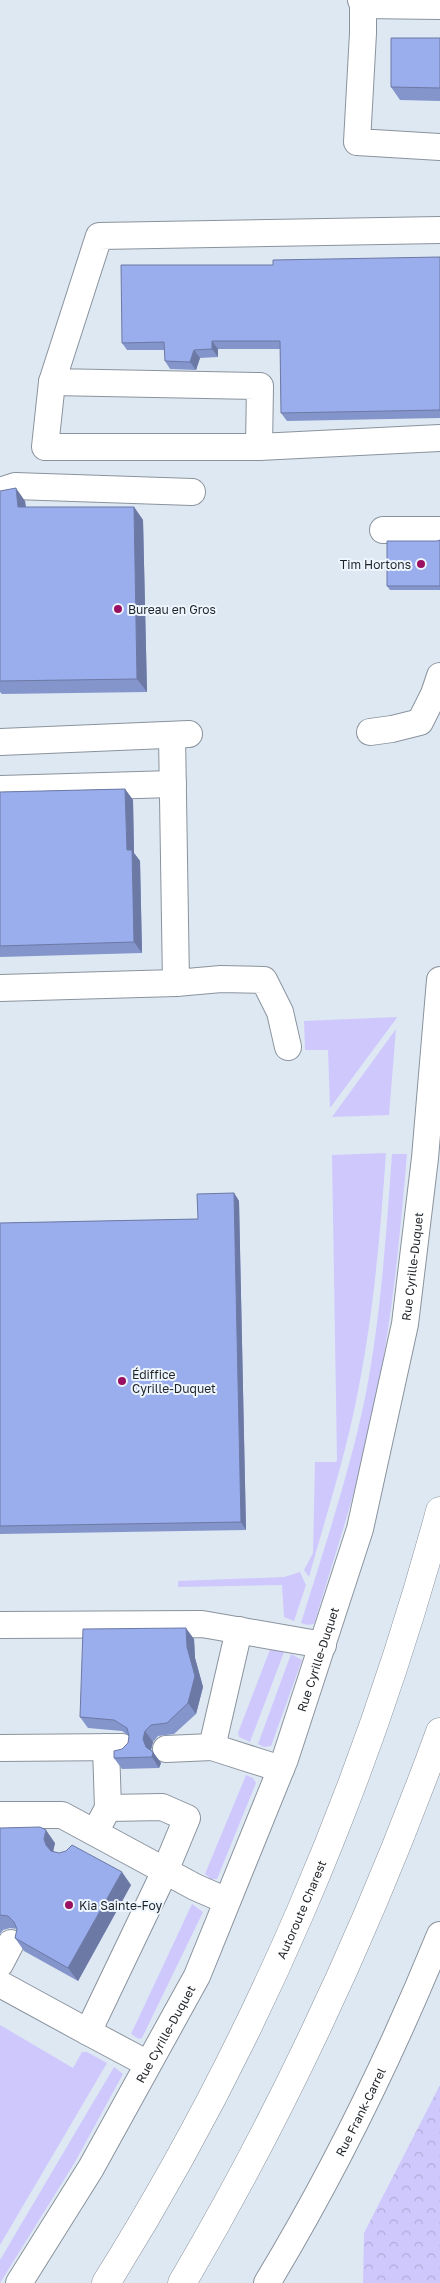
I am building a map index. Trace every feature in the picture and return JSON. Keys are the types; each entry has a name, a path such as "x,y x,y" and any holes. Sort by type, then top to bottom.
{"highway":[{"name":"Autoroute Charest","path":"106,2283 147,2215 197,2124 283,1950 332,1836 375,1720 413,1606 440,1511"},
{"path":"182,2283 235,2192 293,2081 320,2024 388,1869 440,1732"}],"street":[{"path":"440,6 362,2 357,142 440,147"},
{"path":"440,230 99,236 52,382 45,447 259,447 440,438"},
{"path":"52,382 260,386 259,447"},
{"path":"0,491 15,486 192,492"},
{"path":"383,530 440,530"},
{"path":"370,732 420,722 434,694 440,676"},
{"path":"0,742 181,735 173,784 176,983"},
{"path":"0,789 173,784"},
{"path":"0,988 176,983 222,979 264,980 280,1012 288,1047"},
{"name":"Rue Cyrille-Duquet","path":"19,2283 91,2168 197,1976 281,1770 323,1645 360,1530 404,1324 425,1158 440,980"},
{"path":"0,1625 202,1624 323,1645"},
{"path":"212,1746 239,1630"},
{"path":"166,1749 212,1746 281,1770"},
{"path":"0,1748 114,1747 108,1808 68,1850"},
{"path":"88,2032 165,1871 187,1818 162,1807 108,1808"},
{"path":"0,1815 62,1815 165,1871 227,1901"},
{"name":"Rue Frank-Carrel","path":"267,2283 339,2154 385,2061 440,1935"},
{"path":"0,1984 148,2064"}],"green space":[{"path":"397,1017 330,1108 328,1050 305,1050 304,1021"},
{"path":"396,1029 389,1115 332,1117"},
{"path":"386,1153 375,1278 362,1371 346,1446 309,1577 304,1570 313,1553 315,1462 336,1462 337,1460 332,1155"},
{"path":"392,1154 407,1154 395,1279 381,1372 363,1459 348,1514 314,1624 308,1625 301,1623 336,1511 371,1368 382,1276"},
{"path":"300,1572 306,1585 294,1621 284,1617 282,1585 178,1587 178,1581 284,1577"},
{"path":"271,1647 284,1652 250,1742 239,1737 238,1733"},
{"path":"291,1654 302,1660 271,1746 264,1747 258,1744"},
{"path":"246,1775 253,1778 256,1783 217,1879 211,1879 205,1874"},
{"path":"192,1904 203,1912 142,2038 139,2039 131,2034"},
{"path":"0,2025 73,2068 82,2052 87,2052 107,2063 0,2245"},
{"path":"114,2067 123,2074 75,2162 0,2283 0,2260"},
{"path":"440,2085 440,2283 363,2283 364,2233"}],"building":[{"path":"391,38 440,38 440,88 391,87"},
{"path":"440,257 440,410 281,413 280,341 212,341 212,349 194,350 190,362 165,361 164,342 122,343 121,265 273,265 273,260"},
{"path":"16,488 18,507 134,507 137,679 0,681 0,491"},
{"path":"440,540 440,586 387,586 387,541"},
{"path":"125,789 127,850 132,850 134,942 0,946 0,792"},
{"name":"Édiffice Cyrille-Duquet","path":"234,1193 241,1522 0,1526 0,1223 198,1219 197,1194"},
{"path":"186,1628 187,1647 195,1676 188,1703 167,1723 151,1725 145,1731 143,1739 146,1747 153,1752 152,1757 114,1758 114,1751 122,1749 128,1743 127,1728 114,1720 80,1717 83,1629"},
{"path":"40,1827 46,1830 44,1839 51,1851 59,1853 66,1851 72,1845 122,1872 68,1968 15,1938 17,1929 14,1922 8,1916 0,1915 0,1828"}],"place":[{"name":"Tim Hortons","path":"421,564"},
{"name":"Bureau en Gros","path":"118,609"},
{"name":"Édiffice Cyrille-Duquet","path":"122,1381"},
{"name":"Kia Sainte-Foy","path":"69,1905"}]}
